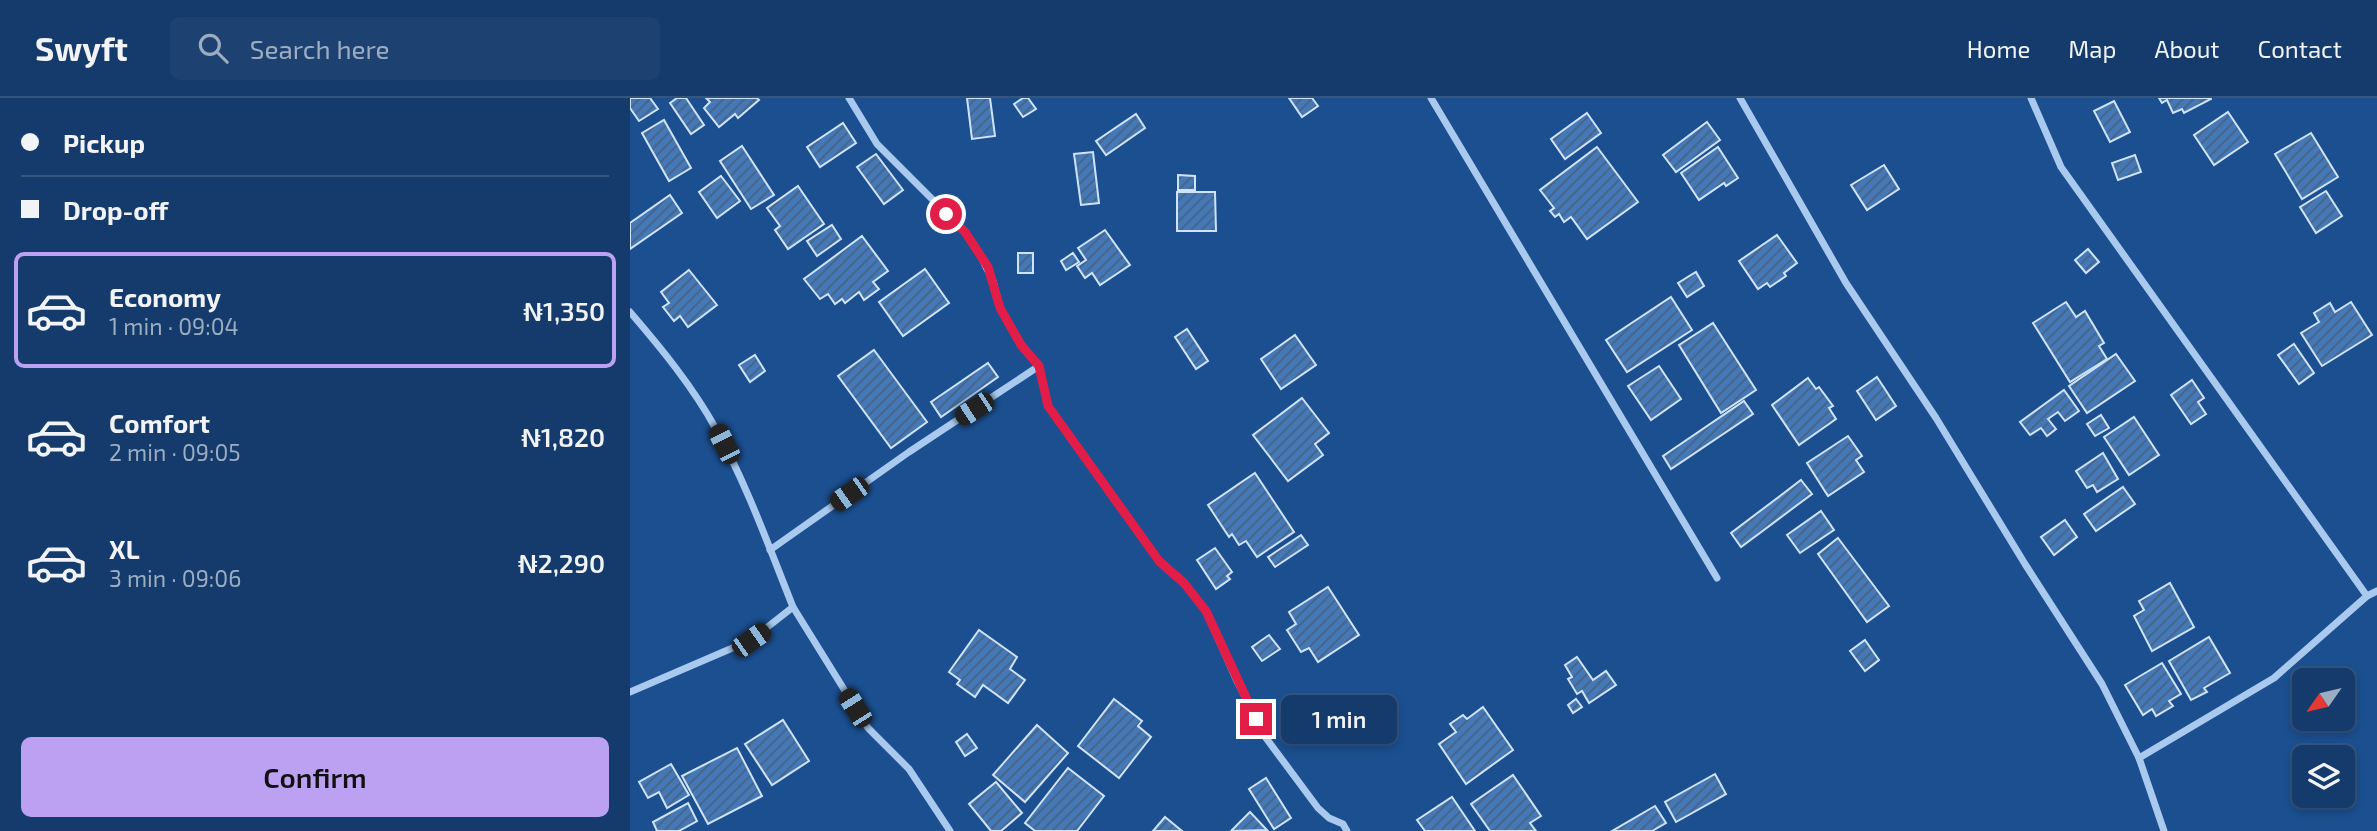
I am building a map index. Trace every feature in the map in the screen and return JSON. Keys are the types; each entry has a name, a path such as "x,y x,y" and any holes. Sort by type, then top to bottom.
{"street":[{"path":"849,98 877,144 965,232 988,267 1000,308 1010,327 1039,366 1048,406 1159,561 1184,583 1206,611 1266,738 1318,808 1329,818 1343,824 1347,831"},
{"path":"1432,98 1717,578"},
{"path":"1740,98 1846,283 1936,418 2102,684 2139,758 2164,831"},
{"path":"2031,98 2061,167 2367,596"},
{"path":"630,312 684,379 716,428 793,607 868,728 909,769 950,831"},
{"path":"770,550 909,452 1039,366"},
{"path":"2139,758 2274,678 2367,596 2377,591"},
{"path":"630,692 751,640 793,607"}],"building":[{"path":"630,98 650,98 658,109 639,121 630,108"},
{"path":"677,98 686,98 704,125 691,134 670,103"},
{"path":"706,98 759,100 738,118 735,114 719,127 704,108 710,102"},
{"path":"967,98 990,98 995,136 972,139"},
{"path":"1028,98 1036,109 1023,117 1014,104"},
{"path":"1289,98 1312,98 1318,106 1302,117"},
{"path":"2159,98 2211,99 2184,113 2182,109 2173,113 2167,100 2162,103"},
{"path":"2114,101 2130,132 2110,142 2094,111"},
{"path":"2228,112 2248,142 2214,165 2194,135"},
{"path":"1587,113 1601,133 1565,159 1551,139"},
{"path":"1136,114 1145,128 1106,155 1096,141"},
{"path":"664,120 691,168 669,181 642,133"},
{"path":"1707,122 1720,140 1676,172 1663,155"},
{"path":"843,123 856,143 820,167 807,147"},
{"path":"2311,133 2338,177 2302,199 2275,154"},
{"path":"742,146 774,195 751,209 720,161"},
{"path":"1597,147 1638,202 1587,239 1571,217 1564,222 1559,214 1555,217 1550,211 1554,208 1540,190"},
{"path":"1718,147 1738,178 1726,186 1724,183 1699,200 1681,173"},
{"path":"1093,152 1099,203 1081,205 1074,154"},
{"path":"876,154 903,190 884,204 857,167"},
{"path":"2135,155 2141,172 2118,180 2112,163"},
{"path":"1884,165 1899,189 1867,210 1851,185"},
{"path":"1178,175 1195,176 1195,190 1178,190"},
{"path":"721,176 740,201 717,218 699,192"},
{"path":"798,186 824,224 788,249 775,230 780,226 767,208"},
{"path":"2326,191 2342,216 2316,233 2300,207"},
{"path":"1177,192 1215,192 1216,231 1177,231"},
{"path":"670,195 682,213 630,249 630,223"},
{"path":"832,225 841,239 817,256 807,241"},
{"path":"1105,230 1130,265 1100,285 1092,273 1085,278 1077,266 1086,260 1078,248"},
{"path":"1777,235 1797,263 1784,273 1786,276 1770,287 1767,283 1758,289 1739,261"},
{"path":"862,236 888,271 873,282 879,289 864,300 859,292 845,303 842,299 835,304 828,294 820,299 804,279"},
{"path":"2088,249 2099,262 2086,273 2075,260"},
{"path":"1018,253 1033,253 1033,273 1018,273"},
{"path":"1073,253 1079,262 1066,270 1061,261"},
{"path":"925,269 949,303 903,336 879,302"},
{"path":"689,270 717,305 688,327 680,316 674,321 663,307 669,303 661,292"},
{"path":"1696,272 1704,286 1687,297 1678,283"},
{"path":"1671,297 1692,330 1627,372 1606,340"},
{"path":"2066,302 2076,317 2085,311 2104,343 2099,346 2107,359 2070,382 2033,323"},
{"path":"2351,302 2372,335 2322,366 2301,333 2319,322 2314,313 2330,303 2335,312"},
{"path":"1713,323 1756,390 1721,413 1679,345"},
{"path":"1187,329 1208,361 1196,369 1175,337"},
{"path":"1295,335 1316,365 1281,389 1261,359"},
{"path":"2294,344 2314,373 2299,384 2278,355"},
{"path":"874,350 927,422 891,448 838,376"},
{"path":"2116,354 2135,381 2087,413 2069,386"},
{"path":"755,355 765,371 750,382 739,365"},
{"path":"988,363 998,377 941,417 931,402"},
{"path":"1659,366 1681,399 1651,420 1628,386"},
{"path":"1877,377 1896,406 1876,420 1857,391"},
{"path":"1808,378 1816,389 1819,387 1833,406 1829,408 1836,419 1799,445 1772,405"},
{"path":"2192,380 2204,398 2198,402 2206,414 2191,424 2171,395"},
{"path":"2064,390 2079,411 2065,421 2058,412 2048,419 2056,429 2047,436 2041,428 2030,435 2020,422"},
{"path":"1302,398 1329,433 1315,444 1323,455 1288,481 1253,435"},
{"path":"1744,401 1753,414 1671,469 1663,456"},
{"path":"2101,415 2109,428 2095,436 2087,424"},
{"path":"2134,417 2159,455 2129,475 2104,437"},
{"path":"1848,436 1862,456 1856,460 1864,472 1828,496 1807,463"},
{"path":"2103,453 2118,479 2097,492 2093,485 2087,488 2076,471"},
{"path":"1255,473 1294,532 1257,557 1246,541 1239,545 1232,534 1229,537 1208,505"},
{"path":"1801,480 1812,494 1741,547 1731,533"},
{"path":"2123,487 2135,504 2096,531 2084,514"},
{"path":"1821,511 1834,530 1800,553 1787,535"},
{"path":"2065,520 2077,537 2054,555 2041,537"},
{"path":"1301,535 1308,545 1275,567 1268,557"},
{"path":"1838,538 1889,606 1867,622 1818,554"},
{"path":"1215,548 1232,572 1227,576 1230,579 1216,589 1197,560"},
{"path":"2170,583 2194,627 2152,651 2134,616 2144,610 2139,601"},
{"path":"1328,587 1359,635 1318,662 1309,648 1301,652 1287,630 1296,624 1289,612"},
{"path":"979,630 1017,657 1010,669 1025,680 1008,703 983,685 975,697 957,684 960,680 949,672"},
{"path":"1269,635 1280,649 1262,661 1252,647"},
{"path":"2209,637 2230,673 2204,688 2207,692 2191,700 2169,661"},
{"path":"1865,640 1879,660 1865,671 1850,651"},
{"path":"1577,657 1593,680 1606,671 1616,685 1589,703 1582,691 1577,694 1568,679 1572,677 1565,665"},
{"path":"2162,663 2181,694 2169,701 2173,706 2156,716 2152,709 2143,715 2125,685"},
{"path":"1114,699 1142,721 1138,726 1151,737 1119,778 1078,746"},
{"path":"1576,699 1582,707 1573,713 1568,705"},
{"path":"1483,707 1513,750 1466,784 1439,744 1456,732 1450,724 1463,715 1467,719"},
{"path":"783,720 809,761 772,785 745,744"},
{"path":"1037,725 1068,753 1025,802 993,775"},
{"path":"967,734 977,748 965,756 956,742"},
{"path":"737,748 762,796 708,824 682,776"},
{"path":"671,764 689,795 667,808 659,792 648,798 639,782"},
{"path":"1068,768 1104,796 1077,831 1035,831 1025,823"},
{"path":"1715,774 1726,794 1676,822 1665,802"},
{"path":"1513,775 1541,816 1530,823 1536,831 1490,831 1471,804"},
{"path":"1266,778 1291,818 1274,829 1249,789"},
{"path":"996,782 1022,813 1001,831 991,831 969,804"},
{"path":"1452,797 1475,831 1425,831 1417,820"},
{"path":"688,803 697,821 679,831 657,831 653,822"},
{"path":"1655,806 1666,823 1652,831 1612,831"},
{"path":"1250,812 1267,830 1231,831"},
{"path":"1165,817 1182,831 1153,831"}],"route":[{"path":"946,214 965,232 988,267 1000,308 1021,345 1039,366 1048,406 1159,561 1184,583 1206,611 1256,719"}]}
